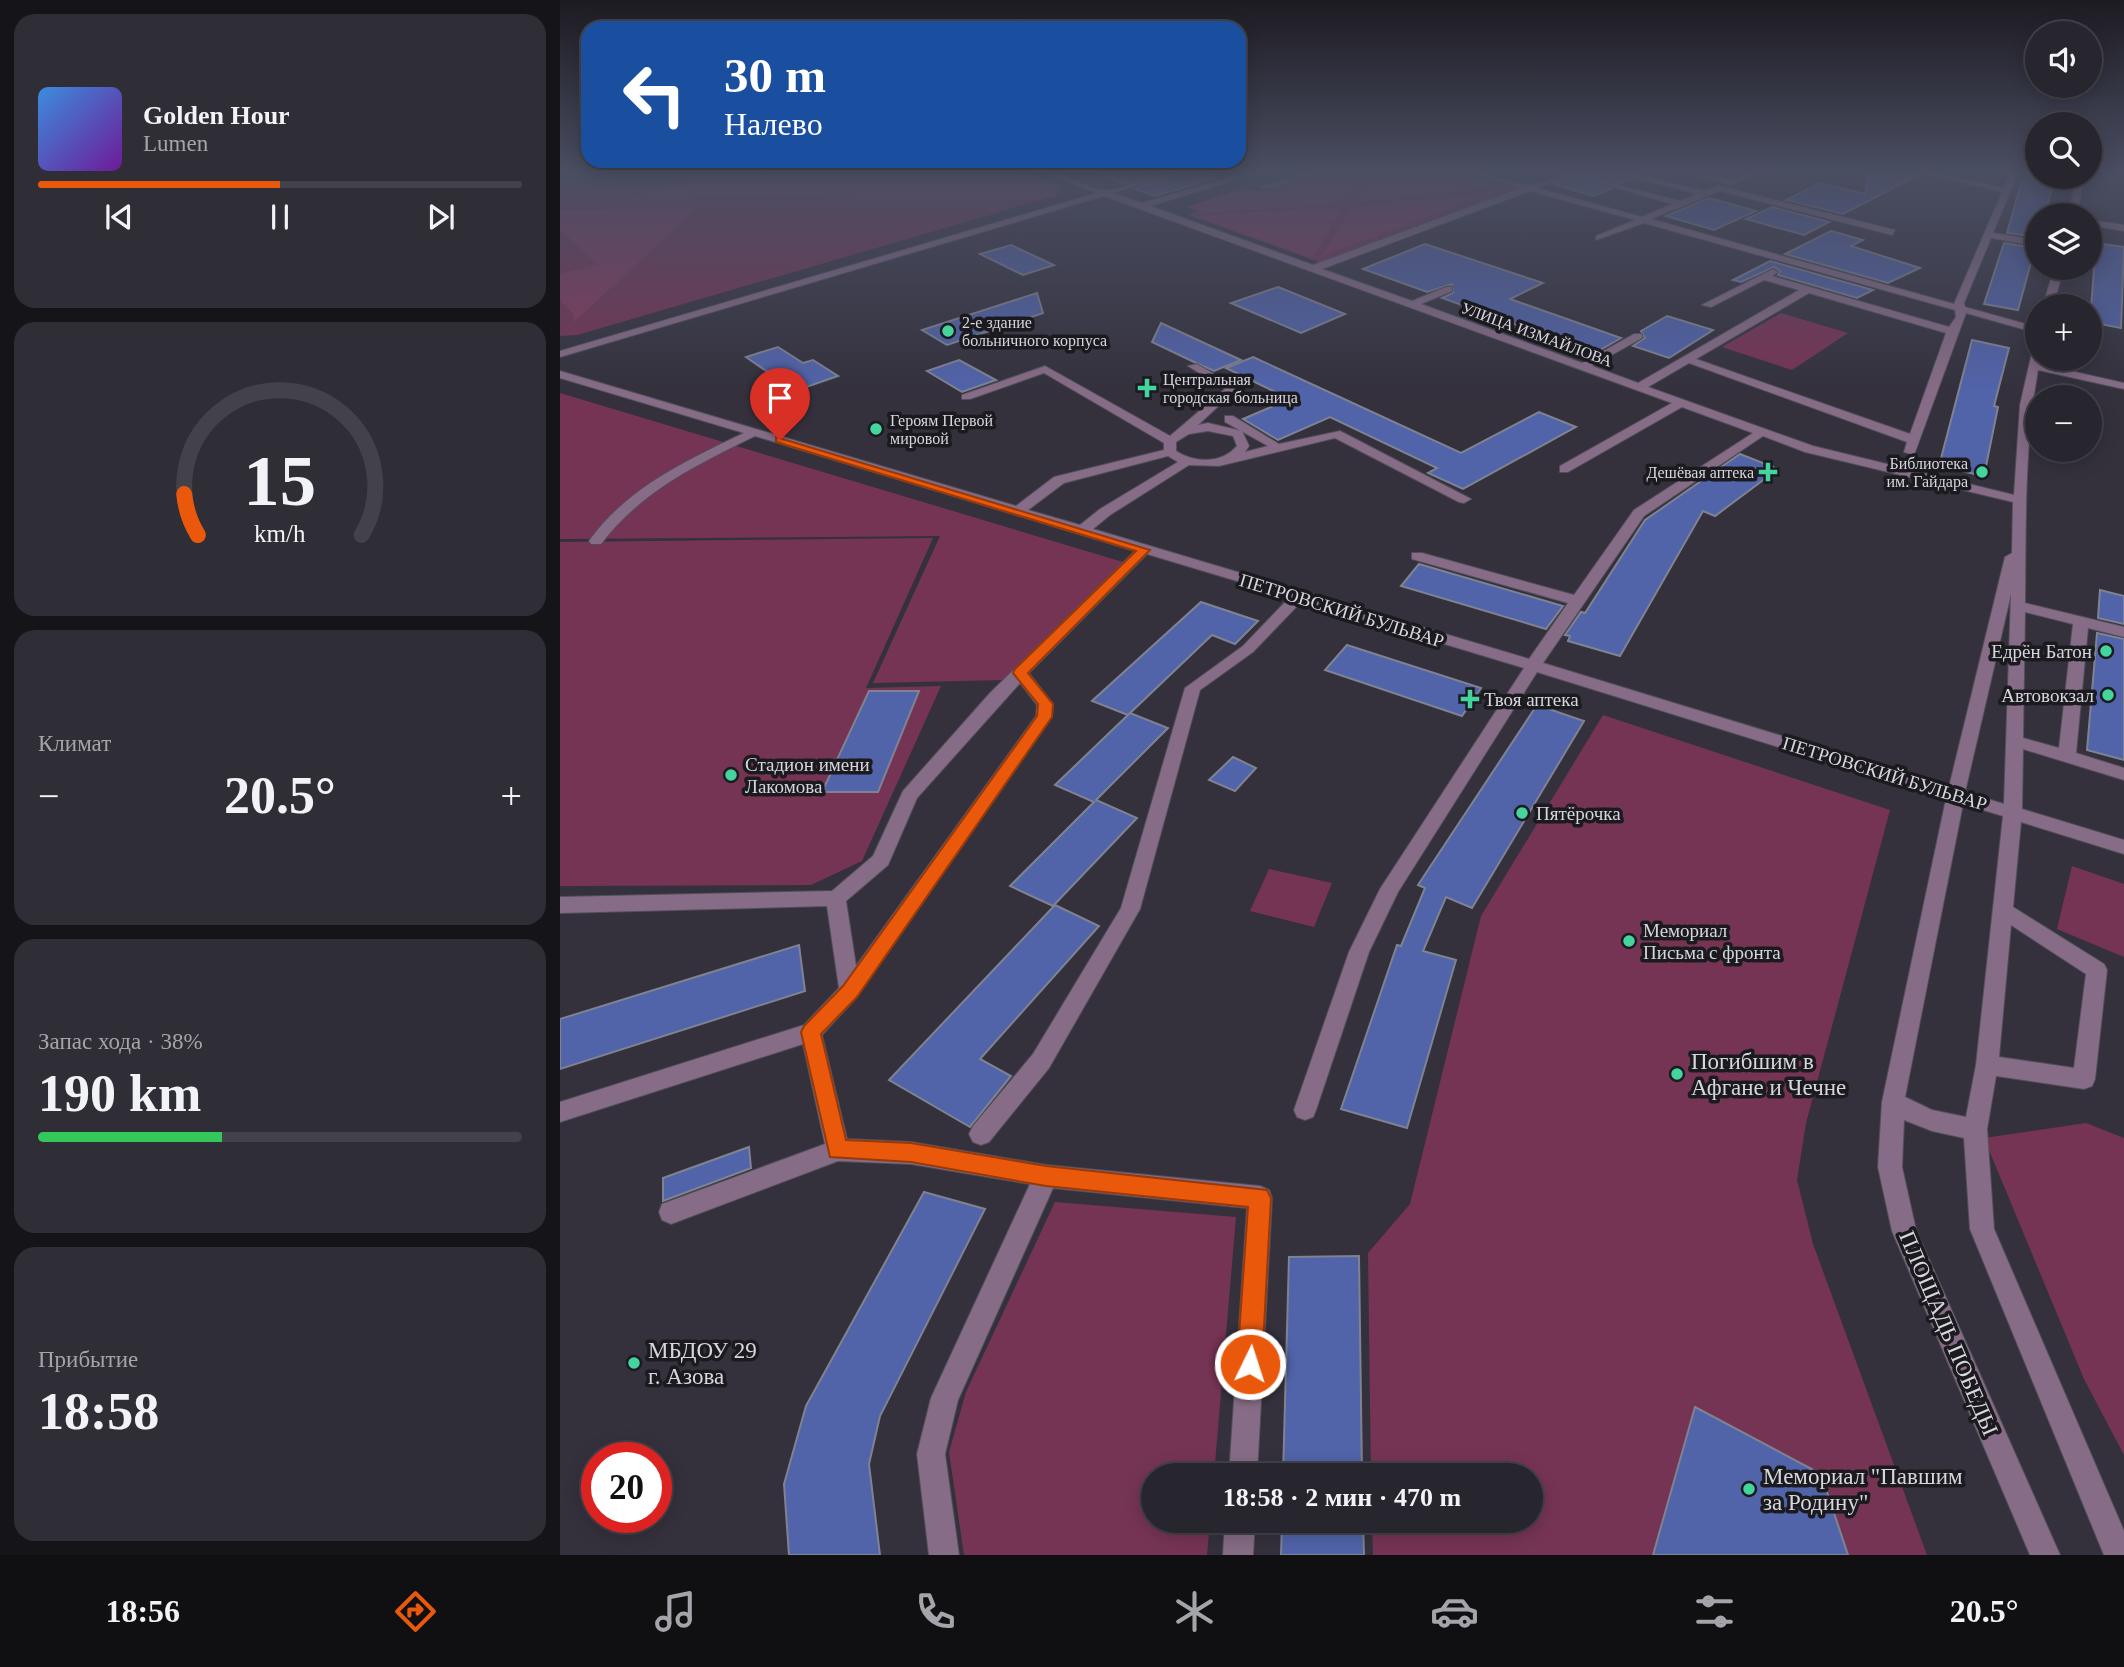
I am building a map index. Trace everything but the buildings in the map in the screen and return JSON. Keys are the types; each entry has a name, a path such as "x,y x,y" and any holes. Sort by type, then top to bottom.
{"street":[{"path":"560,354 924,246"},
{"name":"УЛИЦА ИЗМАЙЛОВА","path":"1249,246 1810,449 2020,500"},
{"path":"1312,269 1374,246"},
{"path":"1733,246 2025,327"},
{"path":"1910,452 1952,331 1961,317 1959,309 1985,246"},
{"path":"1707,304 1791,262"},
{"path":"1763,277 1952,331"},
{"path":"1411,305 1449,289"},
{"path":"1638,388 1807,290"},
{"path":"1582,368 1638,336"},
{"path":"1687,359 1914,440"},
{"path":"1017,512 1059,480 1170,447 1232,388 1193,366"},
{"path":"966,397 1045,369 1170,447 1186,461"},
{"path":"2033,371 2026,404 2020,500 2013,811 1987,1065 1975,1129 1982,1229 2119,1555"},
{"path":"2056,371 2124,386"},
{"name":"ПЕТРОВСКИЙ БУЛЬВАР","path":"560,374 2124,846"},
{"path":"1564,469 1680,403"},
{"path":"1205,412 1251,429 1277,448"},
{"path":"1185,431 1219,428 1238,434 1243,446 1240,452 1222,461"},
{"path":"596,541 613,519 677,470 755,432"},
{"path":"1304,1111 1359,952 1390,889 1532,667 1639,513 1762,432"},
{"path":"1082,531 1105,512 1186,461 1222,461 1336,434 1464,499"},
{"name":"ПЛОЩАДЬ ПОБЕДЫ","path":"2020,523 1956,794 1893,1102 1890,1167 1904,1231 2045,1555"},
{"path":"560,905 835,898 881,860 909,795 1020,673 1144,550"},
{"path":"1417,556 1578,601"},
{"path":"981,1134 1041,1060 1130,909 1193,688 1248,649 1298,596"},
{"path":"2018,606 2124,632"},
{"path":"2067,757 2081,622"},
{"path":"560,1112 811,1032 850,991 1044,717 1045,704 1020,673"},
{"path":"2015,741 2124,774"},
{"path":"835,898 850,991"},
{"path":"1987,1065 2084,1079 2097,970 2003,910"},
{"path":"811,1032 838,1150"},
{"path":"1893,1102 1921,1119 1940,1126 1975,1129"},
{"path":"671,1212 838,1150 911,1153 1046,1176 1260,1198 1244,1463"},
{"path":"944,1555 931,1454 945,1398 1046,1176"},
{"path":"1238,1555 1239,1533"}],"shaded area":[{"path":"560,246 885,246 577,335 560,336"},
{"path":"578,246 656,246 574,322 574,315 560,300 560,274 628,257 597,264"},
{"path":"1273,246 1373,246 1324,264"},
{"path":"1277,246 1320,246 1312,258"},
{"path":"1328,246 1350,246 1322,256"},
{"path":"1781,313 1848,333 1792,370 1722,347"},
{"path":"560,393 1123,562 1005,680 873,683 940,536 560,539"},
{"name":"Стадион имени Лакомова","path":"933,538 866,688 941,686 862,861 811,885 560,886 560,542"},
{"path":"1603,715 1890,810 1806,1123 1797,1180 1813,1244 1927,1555 1373,1555 1372,1533 1543,1533 1543,1463 1371,1463 1368,1253 1410,1204 1481,916"},
{"path":"2072,866 2124,884 2124,957 2057,929"},
{"path":"1269,869 1332,883 1314,927 1250,911"},
{"path":"2086,1123 2124,1138 2124,1455 2084,1379 1984,1138"},
{"path":"1055,1202 1236,1217 1215,1463 1141,1463 1141,1533 1209,1533 1207,1555 964,1555 949,1452 966,1392"}],"place":[{"name":"2-е здание больничного корпуса","path":"948,331"},
{"name":"Центральная городская больница","path":"1147,388"},
{"name":"Героям Первой мировой","path":"876,429"},
{"name":"Дешёвая аптека","path":"1768,472"},
{"name":"Библиотека им. Гайдара","path":"1982,472"},
{"name":"Едрён Батон","path":"2106,651"},
{"name":"Автовокзал","path":"2108,695"},
{"name":"Твоя аптека","path":"1470,699"},
{"name":"Стадион имени Лакомова","path":"731,775"},
{"name":"Пятёрочка","path":"1522,813"},
{"name":"Мемориал Письма с фронта","path":"1629,941"},
{"name":"Погибшим в Афгане и Чечне","path":"1677,1074"},
{"name":"МБДОУ 29 г. Азова","path":"634,1363"},
{"name":"Мемориал \"Павшим за Родину\"","path":"1749,1489"}],"route":[{"path":"780,440 1144,550 1020,673 1045,704 1044,717 850,991 811,1032 838,1150 911,1153 1046,1176 1260,1198 1250,1364"}]}
